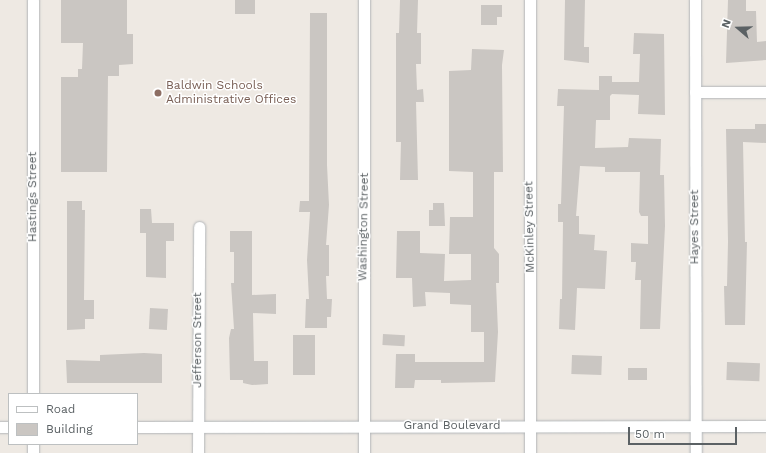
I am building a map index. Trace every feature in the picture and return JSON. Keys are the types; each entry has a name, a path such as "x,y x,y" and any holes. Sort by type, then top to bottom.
{"street":[{"name":"Hastings Street","path":"33,0 33,393"},
{"name":"Washington Street","path":"364,0 364,453"},
{"name":"McKinley Street","path":"530,0 530,453"},
{"name":"Hayes Street","path":"695,0 696,453"},
{"path":"695,92 766,92"},
{"name":"Jefferson Street","path":"198,453 199,227"},
{"name":"Grand Boulevard","path":"138,427 766,426"}],"building":[{"path":"61,0 127,0 127,34 133,34 133,64 119,65 119,76 108,76 107,172 61,172 61,77 78,77 78,69 82,69 83,43 61,43"},
{"path":"235,0 255,0 255,14 235,14"},
{"path":"400,0 418,0 417,33 421,33 421,64 416,64 417,90 423,89 424,102 416,102 418,180 400,180 401,142 396,142 396,33 399,33"},
{"path":"565,0 585,0 584,47 589,47 589,63 564,60"},
{"path":"728,0 746,0 746,11 756,11 757,42 766,41 766,60 726,63"},
{"path":"481,5 502,5 502,17 497,17 497,25 481,25"},
{"path":"310,13 327,13 327,165 329,205 326,245 329,245 329,276 326,276 327,299 332,299 331,317 327,317 327,328 305,328 306,299 309,299 307,260 310,212 299,212 300,201 309,201"},
{"path":"634,33 664,34 665,115 638,114 639,95 612,94 610,96 610,120 596,120 595,148 628,147 629,138 661,139 660,175 664,175 665,226 660,329 640,329 641,280 635,280 636,262 631,262 631,243 648,244 648,216 641,216 639,212 640,172 605,172 605,167 580,166 576,216 579,216 579,234 595,235 594,250 607,251 605,289 577,288 575,330 559,329 560,299 562,299 563,222 558,222 558,204 561,204 564,106 557,106 558,89 599,90 599,76 612,76 612,82 639,82 640,54 633,54"},
{"path":"472,49 504,50 502,65 503,172 494,172 494,248 499,254 499,283 496,283 498,332 495,382 441,383 441,380 415,380 414,388 395,388 396,354 415,354 415,362 484,362 484,332 471,332 471,305 450,304 450,293 425,292 426,306 413,307 412,278 396,278 397,231 420,231 420,253 445,254 444,281 471,280 471,254 449,254 450,217 473,217 473,172 449,171 449,71 471,70"},
{"path":"755,124 766,124 766,143 743,142 745,242 747,242 745,325 725,325 724,286 727,286 728,242 726,129 755,129"},
{"path":"67,201 82,201 82,210 85,210 84,300 94,300 94,319 85,319 85,329 67,330"},
{"path":"433,203 444,203 445,226 429,226 429,210 433,210"},
{"path":"140,209 151,209 152,223 174,223 174,241 166,241 166,278 146,277 146,233 140,233"},
{"path":"230,231 252,231 252,295 276,294 276,314 253,313 254,361 268,361 268,384 252,385 243,383 243,380 230,380 229,338 231,329 234,329 231,283 234,283 234,252 230,252"},
{"path":"150,308 168,309 167,330 149,329"},
{"path":"383,334 405,335 404,346 382,345"},
{"path":"293,335 315,335 315,375 293,375"},
{"path":"144,353 162,354 162,383 67,383 66,360 100,361 100,355"},
{"path":"572,355 602,356 601,375 571,374"},
{"path":"727,362 760,363 759,381 726,380"},
{"path":"628,368 647,368 647,380 628,380"}],"place":[{"name":"Baldwin Schools Administrative Offices","path":"158,93"}]}
